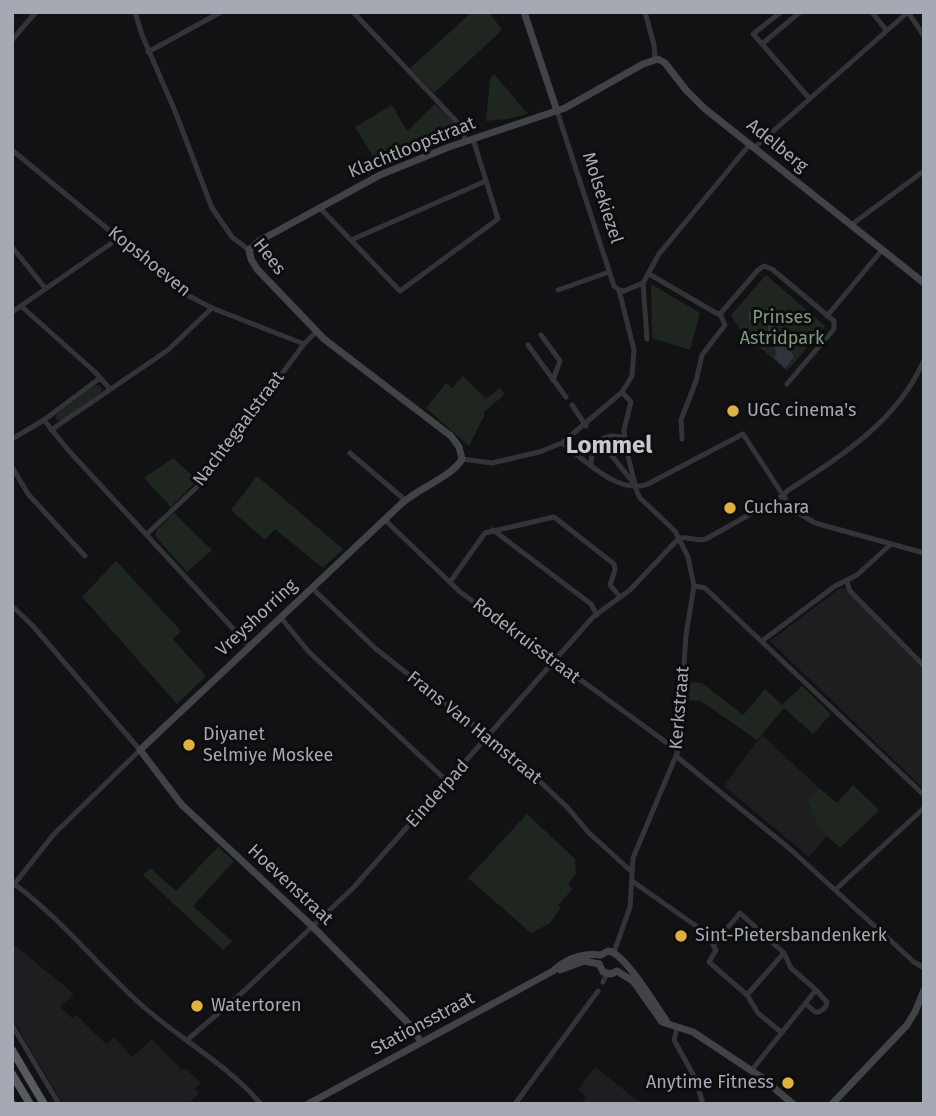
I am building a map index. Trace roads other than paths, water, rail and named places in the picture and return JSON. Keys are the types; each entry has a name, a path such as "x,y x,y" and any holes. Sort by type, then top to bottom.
{"highway":[{"path":"12,1050 44,1104"},
{"path":"12,1074 30,1104"}],"main road":[{"name":"Molsekiezel","path":"524,12 557,111"},
{"name":"Klachtloopstraat","path":"249,250 259,241 319,207 399,167 557,111 587,98 655,59"},
{"name":"Adelberg","path":"655,59 665,63 694,99 924,283"},
{"name":"Hees","path":"249,250 257,269 316,331 451,436 459,446 461,459"},
{"name":"Vreyshorring","path":"140,750 384,519 422,488 454,470 461,459"},
{"name":"Hoevenstraat","path":"140,750 181,805 313,927 411,1026 421,1042"},
{"path":"643,990 617,971 607,974 600,968 600,960 608,951 614,952 673,1026 693,1032 751,1070 793,1104"},
{"name":"Stationsstraat","path":"308,1104 553,971 566,961 581,955 600,960"},
{"path":"617,971 621,961"},
{"path":"832,1104 907,1026 924,990"}],"street":[{"path":"12,40 36,12"},
{"name":"Hees","path":"135,12 148,52 175,111 212,208 232,237 249,250"},
{"path":"148,52 221,12"},
{"path":"319,207 400,290 498,219 470,140 458,122 353,12"},
{"path":"645,12 655,59"},
{"path":"781,12 753,34 808,98"},
{"path":"762,44 800,12"},
{"path":"872,12 886,30"},
{"path":"619,290 624,291 643,283 659,254 752,146 886,30 908,12 924,36"},
{"name":"Molsekiezel","path":"557,111 614,286 619,290 634,350 632,376 622,392"},
{"name":"Kopshoeven","path":"12,150 189,296 212,308 304,344"},
{"path":"851,225 924,171"},
{"path":"351,240 486,181"},
{"path":"12,313 119,237"},
{"path":"12,247 45,288"},
{"path":"827,316 882,250"},
{"path":"720,314 764,266 772,269 834,321 835,329 787,384"},
{"path":"558,290 610,272"},
{"path":"649,274 720,314 725,325 702,355 696,381 681,420 682,439"},
{"path":"643,283 647,339"},
{"path":"21,306 110,389"},
{"path":"51,430 168,350 212,308"},
{"name":"Nachtegaalstraat","path":"147,534 199,485 316,331"},
{"path":"541,335 560,361 553,380"},
{"path":"528,345 566,397"},
{"path":"461,459 492,463 539,452 562,443 622,392 631,402 624,429 640,498 679,538 687,537 700,541 784,495 863,439 904,395 924,360"},
{"path":"12,439 44,420 100,378"},
{"path":"572,405 585,424"},
{"path":"44,420 250,647"},
{"path":"562,443 618,484 636,487 648,484 743,434 792,509 815,523 924,553"},
{"path":"591,464 592,452 607,435 625,438"},
{"path":"600,441 636,487"},
{"path":"350,453 405,500"},
{"path":"12,467 28,494 85,556"},
{"path":"450,582 485,533 554,517 614,564 615,570 610,585 620,597"},
{"name":"Rodekruisstraat","path":"384,519 450,582 677,754 790,849 914,962 924,968"},
{"path":"493,530 592,604 597,615"},
{"name":"Kerkstraat","path":"614,952 630,907 633,858 677,754 686,635 694,586 688,557 679,538"},
{"name":"Einderpad","path":"187,1040 244,991 354,887 489,737 557,656 597,615 630,590 679,538"},
{"path":"762,641 839,583 847,582 890,545"},
{"path":"847,582 850,591 924,666"},
{"path":"694,586 705,588 924,796"},
{"name":"Frans Van Hamstraat","path":"312,588 376,649 538,779 588,832 632,872"},
{"path":"12,606 32,625 140,750"},
{"path":"281,618 309,652 448,782"},
{"name":"Vreyshorring","path":"13,885 54,834 140,750"},
{"path":"835,890 924,808"},
{"path":"632,881 709,935 716,950 709,962 747,995 758,1013 782,1033"},
{"path":"13,885 60,923 137,1001 162,1023 232,1074 261,1104"},
{"path":"713,944 740,913 784,953 791,968 826,999 825,1008 819,1012 806,1004"},
{"path":"747,995 784,953"},
{"path":"603,982 607,974"},
{"path":"751,1070 816,989"},
{"path":"515,1104 598,991"},
{"path":"12,1025 59,1104"},
{"path":"673,1026 674,1040 695,1078 703,1104"}],"place":[{"name":"UGC cinema's","path":"733,411"},
{"name":"Cuchara","path":"730,508"},
{"name":"Diyanet Selmiye Moskee","path":"189,745"},
{"name":"Sint-Pietersbandenkerk","path":"681,936"},
{"name":"Watertoren","path":"197,1006"},
{"name":"Anytime Fitness","path":"788,1083"}],"district":[{"name":"Lommel","path":"609,446"}],"park label":[{"name":"Prinses Astridpark","path":"782,328"}]}
